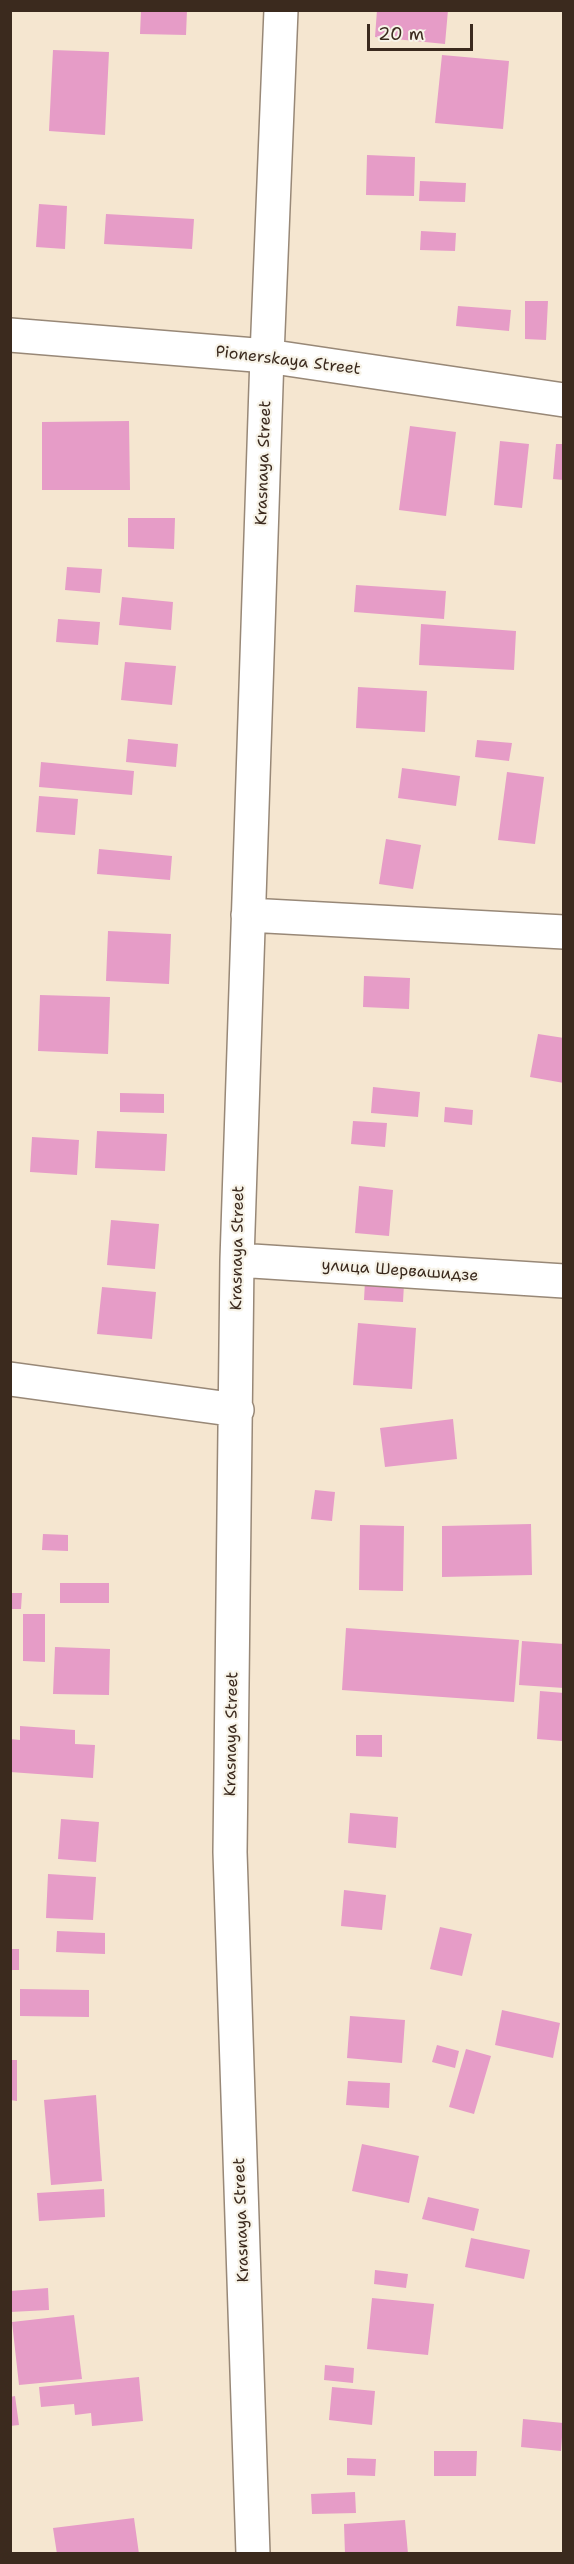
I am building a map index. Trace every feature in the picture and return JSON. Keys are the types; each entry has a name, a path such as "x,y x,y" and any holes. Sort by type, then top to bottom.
{"street":[{"name":"Krasnaya Street","path":"252,2553 230,1852 237,1260 267,356 281,10"},
{"name":"Pionerskaya Street","path":"10,335 267,356 564,400"},
{"path":"248,915 564,932"},
{"name":"улица Шервашидзе","path":"237,1260 564,1281"},
{"path":"10,1379 237,1410"}],"building":[{"path":"141,10 187,10 186,35 140,34"},
{"path":"377,10 448,10 445,44 375,37"},
{"path":"53,50 109,52 105,135 49,131"},
{"path":"442,55 509,61 503,129 435,123"},
{"path":"367,155 415,157 414,196 366,195"},
{"path":"420,181 466,183 465,202 419,201"},
{"path":"39,204 67,206 65,249 36,247"},
{"path":"106,214 194,219 192,249 104,244"},
{"path":"421,231 456,233 455,251 420,250"},
{"path":"525,301 548,301 546,340 525,339"},
{"path":"458,306 511,310 509,331 456,326"},
{"path":"129,421 130,490 42,490 42,422"},
{"path":"410,426 456,432 446,516 399,510"},
{"path":"500,441 529,444 522,508 494,505"},
{"path":"556,444 564,444 564,480 553,479"},
{"path":"128,518 175,518 174,549 128,547"},
{"path":"67,567 102,569 100,593 65,590"},
{"path":"356,585 446,591 444,619 354,612"},
{"path":"122,597 173,602 171,630 119,625"},
{"path":"58,619 100,622 98,645 56,642"},
{"path":"421,624 516,631 514,670 419,665"},
{"path":"125,662 176,666 172,705 121,700"},
{"path":"358,687 427,691 425,732 356,728"},
{"path":"128,739 178,744 176,767 126,762"},
{"path":"477,740 512,743 509,761 475,757"},
{"path":"41,762 134,771 132,795 39,787"},
{"path":"402,768 460,776 456,806 398,798"},
{"path":"507,772 544,777 535,844 498,840"},
{"path":"39,796 78,799 75,835 36,832"},
{"path":"386,839 421,845 413,889 379,884"},
{"path":"99,849 172,856 170,880 97,874"},
{"path":"108,931 171,934 169,984 106,981"},
{"path":"364,976 410,978 409,1009 363,1007"},
{"path":"40,995 110,997 108,1054 38,1051"},
{"path":"538,1034 564,1038 564,1083 530,1077"},
{"path":"373,1087 420,1092 418,1117 371,1113"},
{"path":"120,1093 164,1094 164,1113 120,1112"},
{"path":"445,1107 473,1110 472,1125 444,1122"},
{"path":"353,1121 387,1123 385,1147 351,1144"},
{"path":"97,1131 167,1134 165,1171 95,1168"},
{"path":"32,1137 79,1140 77,1175 30,1172"},
{"path":"359,1186 393,1190 389,1236 355,1233"},
{"path":"111,1220 159,1224 155,1269 107,1265"},
{"path":"365,1281 404,1284 403,1302 364,1300"},
{"path":"102,1287 156,1292 152,1339 97,1334"},
{"path":"358,1323 416,1328 412,1389 353,1385"},
{"path":"453,1419 457,1459 385,1467 380,1428"},
{"path":"315,1490 335,1492 332,1521 311,1519"},
{"path":"531,1524 532,1575 442,1577 442,1526"},
{"path":"360,1525 404,1526 403,1591 359,1590"},
{"path":"43,1534 68,1535 68,1551 42,1550"},
{"path":"60,1583 109,1583 109,1603 60,1603"},
{"path":"10,1593 22,1593 21,1609 10,1609"},
{"path":"23,1614 45,1614 45,1662 23,1661"},
{"path":"346,1628 519,1640 514,1702 342,1690"},
{"path":"522,1641 564,1644 564,1688 519,1685"},
{"path":"55,1647 110,1649 109,1695 53,1694"},
{"path":"540,1691 564,1693 562,1741 537,1739"},
{"path":"20,1726 75,1730 75,1744 95,1745 93,1778 10,1772 10,1739 20,1740"},
{"path":"356,1735 382,1735 382,1757 356,1756"},
{"path":"350,1813 398,1817 396,1848 348,1843"},
{"path":"61,1819 99,1822 96,1862 58,1859"},
{"path":"48,1874 96,1877 93,1920 46,1918"},
{"path":"344,1890 386,1895 382,1930 341,1926"},
{"path":"440,1927 472,1934 462,1976 430,1969"},
{"path":"57,1931 105,1933 105,1954 56,1952"},
{"path":"10,1949 19,1949 19,1970 10,1970"},
{"path":"20,1989 89,1990 89,2017 20,2016"},
{"path":"502,2010 560,2023 553,2058 495,2045"},
{"path":"350,2016 405,2020 402,2063 347,2058"},
{"path":"437,2045 459,2051 455,2068 432,2062"},
{"path":"466,2049 491,2056 474,2114 449,2107"},
{"path":"10,2060 17,2060 17,2101 10,2100"},
{"path":"348,2081 390,2083 389,2108 346,2105"},
{"path":"96,2095 102,2181 51,2185 44,2100"},
{"path":"362,2144 419,2156 409,2203 352,2191"},
{"path":"104,2189 105,2217 39,2221 37,2193"},
{"path":"428,2197 479,2209 474,2231 422,2219"},
{"path":"471,2238 530,2250 524,2279 465,2267"},
{"path":"375,2270 408,2274 406,2288 374,2284"},
{"path":"48,2288 49,2310 10,2312 10,2291"},
{"path":"372,2298 434,2304 428,2355 367,2349"},
{"path":"74,2315 82,2379 19,2385 12,2322"},
{"path":"325,2365 354,2368 353,2383 324,2380"},
{"path":"139,2377 143,2421 92,2426 91,2413 75,2415 74,2404 41,2407 39,2387"},
{"path":"332,2387 375,2391 372,2425 329,2420"},
{"path":"15,2396 19,2425 10,2426 10,2397"},
{"path":"523,2419 563,2423 561,2451 521,2447"},
{"path":"434,2451 477,2451 476,2476 434,2476"},
{"path":"347,2458 376,2459 375,2476 347,2475"},
{"path":"355,2492 356,2513 312,2514 311,2494"},
{"path":"134,2518 139,2554 57,2554 53,2528"},
{"path":"405,2520 408,2554 345,2554 344,2524"}]}
